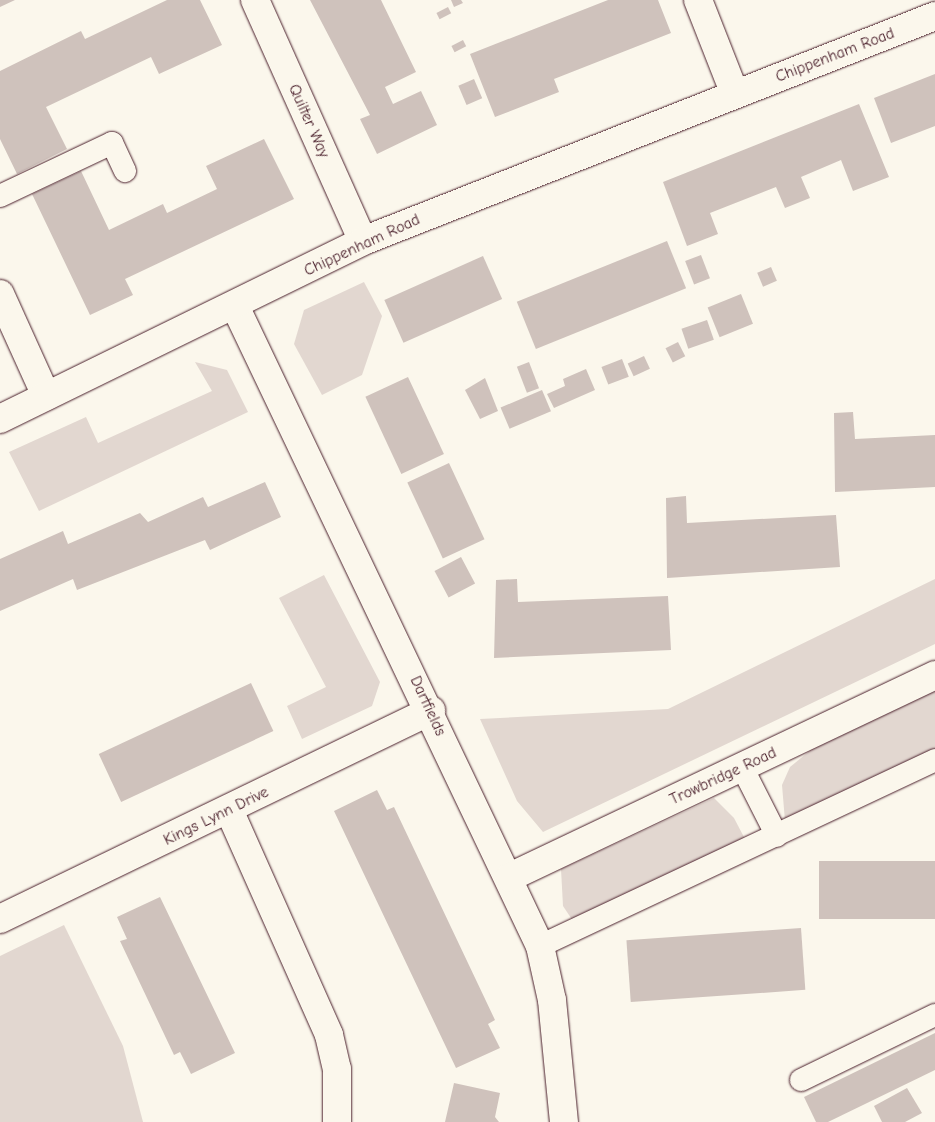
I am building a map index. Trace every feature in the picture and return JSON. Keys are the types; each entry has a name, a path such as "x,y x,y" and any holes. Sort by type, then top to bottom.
{"street":[{"name":"Quilter Way","path":"255,0 363,241"},
{"path":"698,0 734,92"},
{"name":"Chippenham Road","path":"0,419 235,306 363,241 734,92 935,16"},
{"path":"0,294 46,396"},
{"name":"Dartfields","path":"235,306 431,711 510,877 540,946 554,1009 564,1122"},
{"name":"Trowbridge Road","path":"510,877 935,675"},
{"name":"Kings Lynn Drive","path":"0,920 431,711"},
{"path":"229,810 328,1036 337,1070 337,1122"}],"lane":[{"path":"0,196 112,143 126,171"},
{"path":"540,946 778,836 935,760"},
{"path":"742,768 778,836"},
{"path":"801,1080 935,1015"}],"shaded area":[{"path":"364,282 382,316 362,375 322,395 294,344 304,310"},
{"path":"195,362 227,370 248,412 39,511 9,452 86,417 98,443 212,391"},
{"path":"324,575 380,682 372,706 302,739 287,706 326,687 279,598"},
{"path":"935,579 935,644 543,832 517,801 480,719 668,709"},
{"path":"935,689 935,751 785,821 782,785 790,767 812,749"},
{"path":"714,798 734,818 746,841 573,921 563,906 561,869"},
{"path":"64,925 123,1046 143,1122 0,1122 0,956"}],"building":[{"path":"0,0 15,0 0,7"},
{"path":"167,0 200,0 222,45 159,74 151,57 46,107 67,149 17,174 0,139 0,71 81,31 85,39"},
{"path":"310,0 381,0 416,72 385,87 393,104 421,91 437,125 377,154 360,119 370,115"},
{"path":"451,0 461,0 463,3 454,7"},
{"path":"608,0 658,0 671,33 554,79 559,92 495,117 470,54"},
{"path":"448,7 451,13 440,19 436,13"},
{"path":"463,40 466,46 455,52 451,46"},
{"path":"935,74 935,126 891,143 874,98"},
{"path":"474,79 482,98 467,105 458,86"},
{"path":"859,104 889,177 853,191 841,160 801,177 810,198 785,208 776,187 710,213 718,234 687,246 663,182"},
{"path":"264,139 294,199 125,279 133,295 90,315 32,194 81,171 109,230 163,204 167,213 217,189 206,166"},
{"path":"667,241 686,288 536,349 517,302"},
{"path":"701,255 710,278 694,284 685,261"},
{"path":"483,256 502,299 403,343 384,300"},
{"path":"771,267 777,281 763,287 757,273"},
{"path":"741,294 753,324 720,337 708,307"},
{"path":"707,320 714,340 688,349 681,329"},
{"path":"678,342 685,356 673,363 666,348"},
{"path":"644,356 650,369 634,376 628,364"},
{"path":"622,359 629,377 608,385 601,367"},
{"path":"529,362 539,388 527,393 517,367"},
{"path":"586,369 595,390 554,408 547,394 565,386 563,379"},
{"path":"408,377 444,454 401,474 365,397"},
{"path":"485,378 498,411 480,419 465,390"},
{"path":"542,390 551,411 510,429 501,408"},
{"path":"853,412 855,439 935,435 935,487 835,492 834,413"},
{"path":"449,463 484,539 443,559 407,482"},
{"path":"265,482 281,517 210,550 205,540 77,590 73,579 0,611 0,559 63,531 68,544 140,513 148,522 203,497 208,507"},
{"path":"686,496 687,523 836,515 840,567 667,578 666,498"},
{"path":"461,557 475,583 449,598 435,571"},
{"path":"517,579 518,602 668,596 671,650 494,658 496,580"},
{"path":"251,683 273,731 121,802 99,754"},
{"path":"377,790 387,810 394,807 495,1020 488,1024 500,1048 456,1068 334,811"},
{"path":"819,861 935,861 935,919 819,919"},
{"path":"160,897 235,1053 191,1074 180,1052 174,1055 120,941 127,939 117,917"},
{"path":"801,928 805,990 631,1002 626,940"},
{"path":"935,1033 935,1070 828,1122 816,1122 804,1097"},
{"path":"454,1083 500,1093 495,1117 499,1122 445,1122"},
{"path":"907,1088 922,1113 905,1122 882,1122 874,1106"}]}
